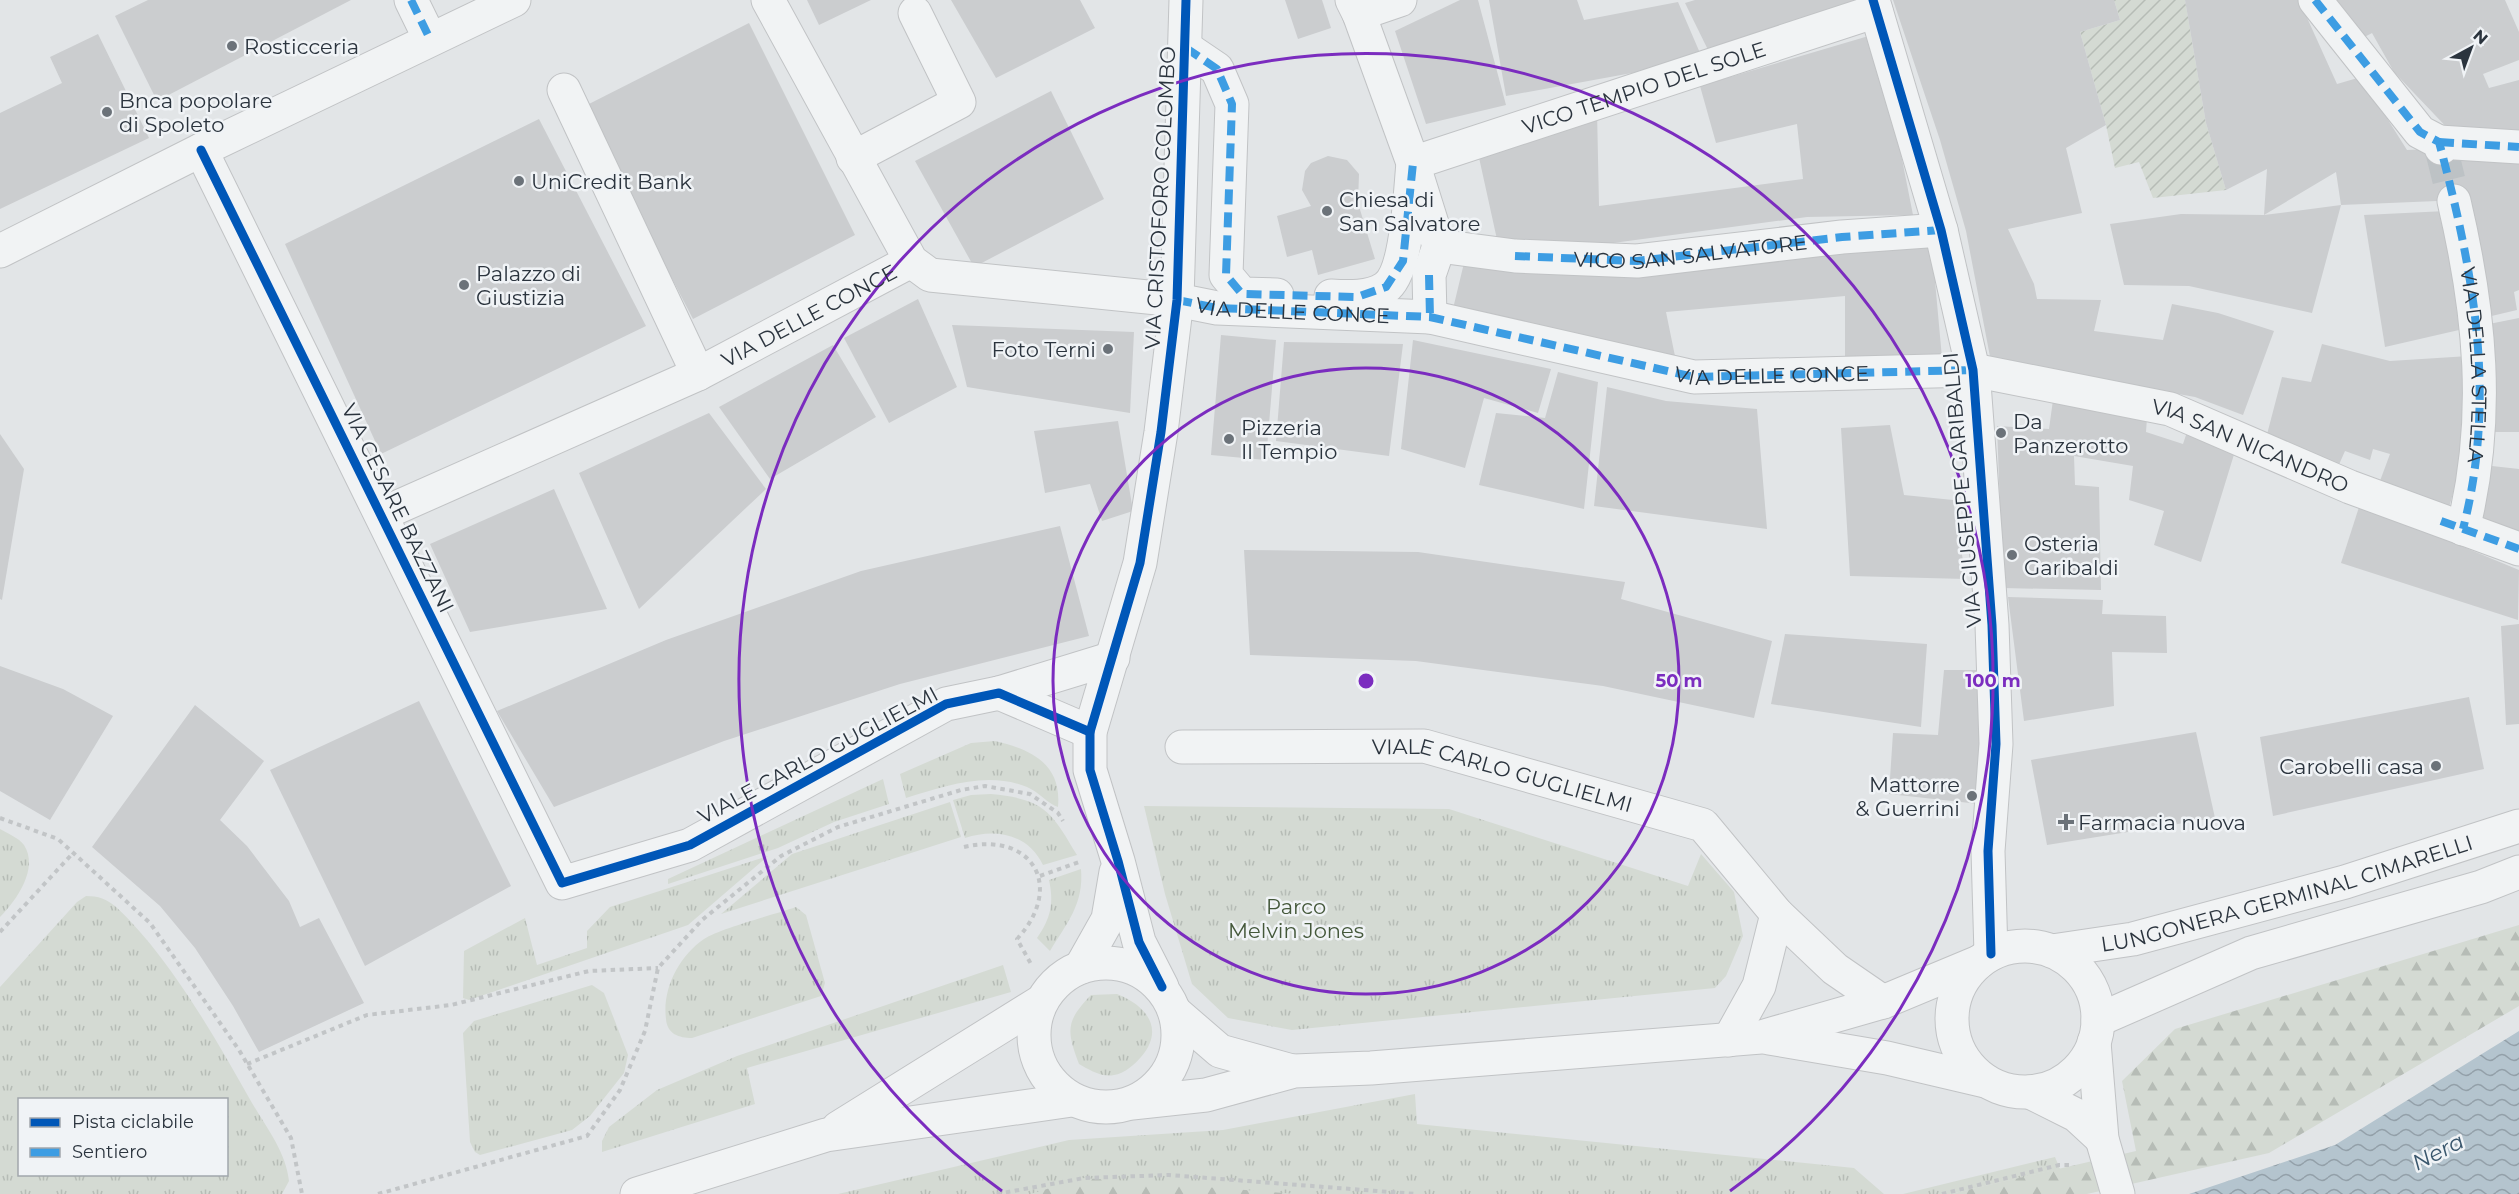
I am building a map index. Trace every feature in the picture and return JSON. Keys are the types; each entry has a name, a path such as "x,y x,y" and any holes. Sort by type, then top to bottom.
{"street":[{"path":"411,0 430,39"},
{"path":"0,251 201,150 514,0"},
{"path":"768,0 911,261"},
{"name":"VIA CRISTOFORO COLOMBO","path":"1169,1000 1139,942 1118,861 1090,770 1090,732 1140,564 1161,432 1177,300 1186,0"},
{"path":"1400,0 1355,7 1413,163 1434,261 1431,317"},
{"path":"2315,0 2420,132 2440,146 2519,147"},
{"name":"VICO TEMPIO DEL SOLE","path":"1413,163 1874,6"},
{"name":"VIA GIUSEPPE GARIBALDI","path":"1874,6 1941,230 1973,370 1992,625 1996,744 1988,851 1985,958"},
{"path":"853,158 959,102 915,13"},
{"path":"1186,48 1217,69 1232,104 1226,275 1242,294 1357,297 1386,287 1402,261 1413,163"},
{"path":"564,90 698,374"},
{"name":"VIA CESARE BAZZANI","path":"201,150 562,883"},
{"name":"VIA DELLA STELLA","path":"2452,525 2472,491 2481,414 2480,350 2469,265 2454,201"},
{"name":"VICO SAN SALVATORE","path":"1434,261 1515,256 1637,261 1842,237 1941,230"},
{"name":"VIA DELLE CONCE","path":"382,514 698,374 911,261 930,275 1177,300 1217,308 1431,317 1694,377 1973,370"},
{"name":"VIA SAN NICANDRO","path":"1973,370 2170,409 2350,487 2519,549"},
{"name":"VIALE CARLO GUGLIELMI","path":"562,883 690,845 946,704 999,693 1113,658"},
{"path":"999,693 1090,732"},
{"name":"VIALE CARLO GUGLIELMI","path":"1182,747 1424,746 1703,825 1777,914 1835,969 1883,1002"},
{"name":"LUNGONERA GERMINAL CIMARELLI","path":"2052,951 2133,939 2345,882 2519,826"},
{"name":"VIA CRISTOFORO COLOMBO","path":"1082,967 1108,919 1118,861"},
{"path":"1761,1036 1887,1058 1985,1080 2006,1090 2030,1092 2051,1088 2070,1077 2085,1062 2096,1031 2251,953 2481,887 2519,872"},
{"path":"1728,1040 1759,986 1777,914"},
{"path":"1294,1071 1220,1051 1145,974 1125,965 1103,962 1066,974 1052,986 1042,1001 1034,1023 1034,1046 1041,1067 1054,1086 1072,1100 1092,1106 1112,1108 1132,1103 1206,1095 1294,1071 1371,1068 1761,1036 1883,1002 2011,947 2032,946 2052,951 2070,962 2086,978 2095,998 2105,1146 2118,1194"},
{"path":"1985,958 1965,976 1956,994 1951,1013 1958,1051 1970,1068 1985,1080"},
{"path":"1132,1103 1152,1092 1167,1077 1176,1056 1179,1034 1169,1000"},
{"path":"826,1135 1042,1001"},
{"path":"2030,1092 2076,1115 2105,1146"},
{"path":"637,1194 826,1135 1072,1100"}],"path":[{"path":"378,1194 588,1136 620,1090 637,1051 645,1031 658,968 702,920 781,856 838,827 962,790 985,786 1030,794 1058,813 1069,831"},
{"path":"0,818 58,839 150,923 247,1064 291,1138 302,1194"},
{"path":"964,846 980,843 1001,844 1019,853 1034,865 1040,876 1041,896 1035,917 1017,939 1033,968"},
{"path":"0,932 73,854"},
{"path":"1040,876 1086,860"},
{"path":"247,1064 367,1015 451,1005 589,971 658,968"},
{"path":"1942,1194 2059,1165 2072,1166"},
{"path":"997,1194 1084,1178 1169,1175 1416,1194"}],"green space":[{"path":"2114,0 2185,0 2206,123 2226,190 2153,198 2139,162 2115,168 2106,125 2080,32 2120,20"},
{"path":"995,741 1021,749 1042,761 1055,780 1058,807 1027,787 997,780 966,782 906,798 900,774 971,743"},
{"path":"883,779 889,804 834,822 778,848 668,884 668,879"},
{"path":"991,794 1023,799 1044,810 1060,828 1077,855 1043,865 1029,846 1010,836 988,834 965,838 953,800 971,795"},
{"path":"950,802 961,837 721,914 792,854"},
{"name":"Parco Melvin Jones","path":"1144,806 1449,809 1688,886 1701,854 1734,892 1743,936 1726,976 1715,988 1292,1030 1228,1018 1192,984 1165,894"},
{"path":"0,829 24,845 29,864 19,893 0,917"},
{"path":"768,856 688,925 469,1000 463,998 464,951 525,918 537,965 587,948 587,931 610,907"},
{"path":"1081,869 1080,893 1077,903 1050,951 1037,938 1050,910 1049,880"},
{"path":"90,896 113,904 155,949 173,974 207,1026 269,1131 280,1150 287,1170 289,1181 282,1194 0,1194 0,987 77,902"},
{"path":"796,907 806,915 825,983 821,996 692,1038 678,1036 671,1032 667,1024 665,1008 670,985 680,964 695,946 722,930"},
{"path":"2519,925 2519,1006 2269,1153 2087,1194 1950,1194 2136,1151 2122,1081 2175,1029"},
{"path":"1003,965 1011,992 747,1068 755,1104 602,1152 602,1141 609,1127 657,1090 737,1056"},
{"path":"592,985 604,993 628,1055 624,1073 590,1116 572,1130 480,1155 475,1152 470,1142 463,1033 474,1021"},
{"path":"1117,994 1137,1005 1144,1012 1152,1028 1152,1037 1148,1047 1132,1066 1109,1076 1079,1064 1070,1034 1073,1019 1091,995"},
{"path":"1415,1094 1417,1124 1854,1168 1884,1194 838,1194 1069,1140 1223,1130"},
{"path":"2055,1157 2060,1169 1950,1194 1903,1194"},
{"path":"1084,1178 1297,1194 1030,1194"}],"water":[{"name":"Nera","path":"2519,1031 2519,1194 2189,1194 2335,1145"}],"building":[{"path":"148,0 351,0 157,101 115,16"},
{"path":"807,0 871,0 819,25"},
{"path":"951,0 1080,0 1095,28 996,78"},
{"path":"1285,0 1322,0 1331,28 1298,39"},
{"path":"1460,0 1478,0 1506,105 1426,124 1395,31"},
{"path":"1489,0 1577,0 1584,20 1678,2 1703,60 1506,96"},
{"path":"1695,0 1863,0 1711,56 1685,3"},
{"path":"1893,0 2114,0 2120,20 2080,32 2106,125 2066,148 2082,213 2008,229 2034,284 2037,299 2101,300 2094,331 2163,340 2172,304 2218,313 2274,331 2243,415 2195,397 2084,377 1992,367 1966,231 1940,140"},
{"path":"2185,0 2299,0 2337,84 2361,77 2407,150 2456,148 2519,154 2519,290 2514,292 2517,310 2483,318 2461,200 2341,205 2336,172 2264,215 2267,169 2226,190 2206,123"},
{"path":"2327,0 2505,0 2519,32 2519,60 2483,74 2489,88 2519,80 2519,132 2454,135 2394,72 2372,33 2357,41"},
{"path":"749,23 855,235 693,319 583,107"},
{"path":"98,34 149,138 0,209 0,113 62,83 50,57"},
{"path":"1872,35 1899,144 1913,215 1807,217 1576,248 1498,244 1478,153 1597,110 1599,206 1803,179 1797,124 1716,143 1700,86"},
{"path":"1051,91 1104,199 974,267 915,161"},
{"name":"Palazzo di Giustizia","path":"539,119 646,326 381,454 285,244"},
{"name":"Chiesa di San Salvatore","path":"1328,156 1347,160 1359,174 1358,203 1375,259 1318,275 1312,250 1287,257 1277,216 1311,206 1302,190 1305,171 1311,163"},
{"path":"2341,205 2312,313 2189,286 2124,285 2110,224 2181,214 2264,215"},
{"path":"2446,211 2459,330 2385,347 2364,215"},
{"path":"1931,237 1942,358 1845,368 1845,296 1666,312 1677,366 1451,317 1464,263 1606,276 1659,273"},
{"path":"918,299 957,387 889,423 844,338"},
{"path":"2519,318 2519,432 2487,432 2489,324"},
{"path":"952,325 1134,332 1130,413 967,387"},
{"path":"1221,335 1276,340 1266,460 1211,455"},
{"path":"1413,340 1551,369 1538,413 1484,398 1465,468 1401,449"},
{"path":"1284,342 1403,344 1389,456 1276,441"},
{"path":"2322,344 2390,361 2469,356 2464,456 2447,514 2377,489 2390,454 2373,449 2370,460 2345,451 2337,469 2265,442 2282,377 2311,382"},
{"path":"833,345 876,417 770,479 719,407"},
{"path":"1558,372 1598,382 1584,509 1479,485 1496,413 1545,418"},
{"path":"1607,387 1666,401 1757,409 1767,529 1594,506"},
{"path":"2053,400 2147,418 2146,432 2183,444 2188,429 2236,448 2201,562 2154,545 2164,511 2129,500 2133,466 2074,456 2075,485 2099,487 2101,590 2003,588 1997,426 2049,429"},
{"path":"709,413 766,489 639,609 579,473"},
{"path":"1118,421 1133,511 1102,521 1090,484 1045,493 1034,431"},
{"path":"1890,425 1904,495 1953,500 1966,579 1850,576 1841,428"},
{"path":"0,434 24,469 2,600 0,599"},
{"path":"2483,465 2519,469 2519,542 2474,525"},
{"path":"554,489 607,609 470,632 430,544"},
{"path":"2360,504 2519,570 2518,620 2341,563"},
{"path":"1060,526 1089,636 900,684 724,741 554,807 497,711 666,640 861,571"},
{"path":"1244,550 1418,552 1625,582 1621,599 1772,641 1754,718 1603,686 1416,661 1250,655"},
{"path":"2008,597 2103,600 2102,614 2166,616 2167,653 2112,652 2114,706 2024,721"},
{"path":"2519,624 2519,724 2506,725 2501,626"},
{"path":"1785,634 1927,644 1921,727 1771,704"},
{"path":"0,666 63,689 113,716 50,820 0,791"},
{"path":"1944,670 1983,670 1979,804 1889,794 1893,733 1938,735"},
{"path":"2469,697 2484,769 2273,816 2260,737"},
{"path":"419,701 511,886 365,966 270,770"},
{"path":"195,705 264,761 220,820 247,846 289,901 300,927 319,918 364,1003 259,1052 233,1006 195,948 160,906 92,847"},
{"path":"2196,732 2215,818 2047,845 2031,760"}],"tunnel":[{"path":"2441,148 2454,201"}],"marked path":[{"path":"411,0 430,39"},
{"path":"2315,0 2420,132 2439,142 2471,287 2480,383 2479,431 2473,480 2463,529"},
{"path":"1186,48 1217,69 1232,104 1226,275 1242,294 1357,297 1386,287 1403,261 1413,163"},
{"path":"2439,142 2519,147"},
{"path":"1515,256 1637,261 1842,237 1941,230"},
{"path":"1429,275 1430,317"},
{"path":"1177,300 1217,308 1430,317 1694,377 1973,370"},
{"path":"2441,521 2519,549"}],"cycle path":[{"path":"1162,987 1139,942 1118,861 1090,770 1090,732 1140,563 1161,432 1177,300 1186,0"},
{"path":"1873,0 1941,230 1973,370 1992,625 1996,744 1988,851 1991,954"},
{"path":"201,150 562,883 690,845 946,704 999,693 1090,732"}],"place":[{"name":"Rosticceria","path":"232,46"},
{"name":"Bnca popolare di Spoleto","path":"107,112"},
{"name":"UniCredit Bank","path":"519,181"},
{"name":"Chiesa di San Salvatore","path":"1327,211"},
{"name":"Palazzo di Giustizia","path":"464,285"},
{"name":"Foto Terni","path":"1108,349"},
{"name":"Da Panzerotto","path":"2001,433"},
{"name":"Pizzeria Il Tempio","path":"1229,439"},
{"name":"Osteria Garibaldi","path":"2012,555"},
{"name":"Carobelli casa","path":"2436,766"},
{"name":"Mattorre & Guerrini","path":"1972,796"},
{"name":"Farmacia nuova","path":"2066,822"}]}
